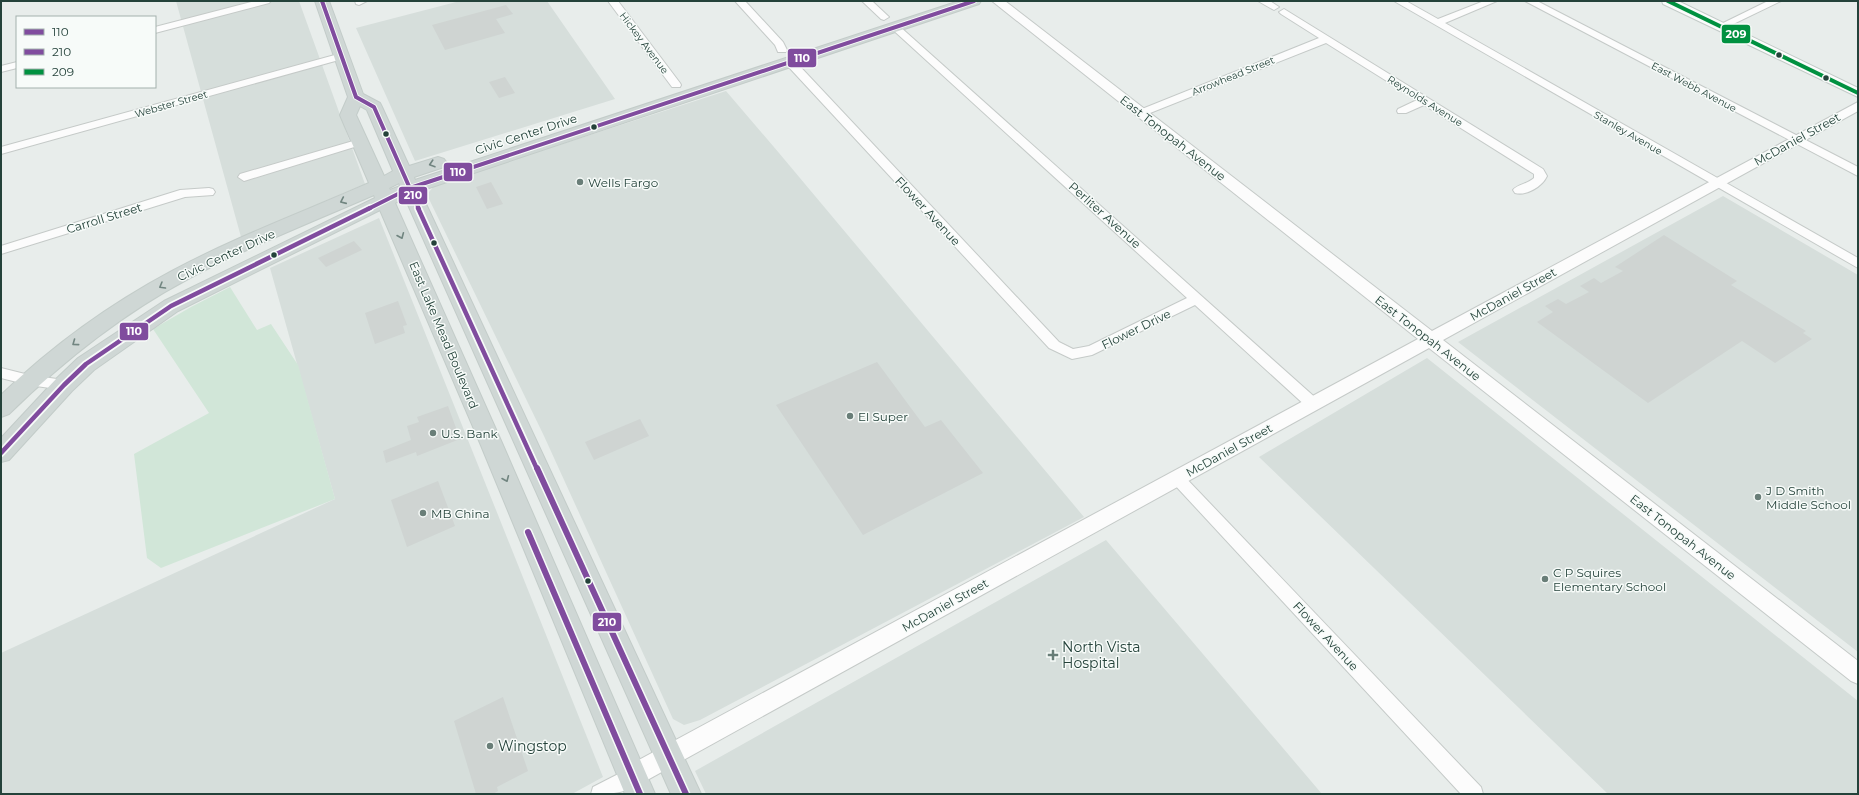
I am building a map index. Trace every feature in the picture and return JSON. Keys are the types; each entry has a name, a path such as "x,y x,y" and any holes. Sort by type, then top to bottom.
{"main road":[{"path":"322,1 356,97 374,107 686,794"},
{"name":"Civic Center Drive","path":"1,453 64,385 86,364 171,306 382,193 407,181 676,84 786,55 890,22 935,1"},
{"name":"Civic Center Drive","path":"407,181 735,79 838,32 890,22 974,1"},
{"path":"1668,1 1726,24 1858,83"},
{"path":"1688,1 1726,24 1858,93"},
{"name":"East Lake Mead Boulevard","path":"356,97 348,115 491,443 636,785"},
{"name":"Civic Center Drive","path":"1,408 29,380 107,320 143,296 181,275 382,193"},
{"path":"491,443 520,431"}],"street":[{"path":"156,30 266,1"},
{"name":"Hickey Avenue","path":"613,1 676,84"},
{"name":"Flower Avenue","path":"740,1 779,44 786,55 1054,345 1072,354"},
{"name":"Perliter Avenue","path":"867,1 1313,404"},
{"name":"East Tonopah Avenue","path":"998,1 1858,674"},
{"name":"Reynolds Avenue","path":"1263,1 1539,172 1541,176 1540,180 1534,185 1519,190"},
{"name":"Stanley Avenue","path":"1398,1 1715,184 1858,264"},
{"path":"1437,23 1492,1"},
{"name":"East Webb Avenue","path":"1530,1 1858,172"},
{"path":"1726,24 1776,1"},
{"name":"Arrowhead Street","path":"1141,113 1326,39"},
{"name":"Webster Street","path":"1,152 342,56"},
{"path":"1,69 16,65"},
{"path":"1402,111 1424,101"},
{"name":"McDaniel Street","path":"600,794 636,785 669,756 1858,106"},
{"path":"244,177 360,142"},
{"name":"Carroll Street","path":"1,250 184,194 209,192"},
{"name":"Flower Drive","path":"1072,354 1092,350 1197,298"},
{"path":"1,373 29,380 64,385"},
{"name":"Flower Avenue","path":"1177,478 1474,794"}],"shaded area":[{"path":"176,1 299,1 365,184 241,237"},
{"path":"460,1 547,1 615,99 415,161 356,28"},
{"path":"726,91 1084,517 700,720 684,725 673,719 544,436 429,199 429,192 434,186 460,177"},
{"name":"J D Smith Middle School","path":"1723,196 1858,275 1858,652 1458,342"},
{"path":"379,218 603,777 572,794 1,794 1,653 335,499 270,268"},
{"name":"C P Squires Elementary School","path":"1427,358 1858,701 1858,794 1608,794 1259,457"},
{"name":"North Vista Hospital","path":"1106,540 1322,794 706,794 695,771"}],"green space":[{"path":"230,287 257,330 271,324 298,365 335,499 161,568 147,558 134,454 209,413 153,329"}],"building":[{"path":"506,5 513,14 496,19 505,33 445,50 432,25"},
{"path":"505,77 515,93 499,98 489,82"},
{"path":"491,182 503,204 487,209 476,187"},
{"path":"1664,235 1737,281 1731,285 1806,331 1803,333 1812,339 1775,363 1742,341 1648,403 1537,322 1553,312 1545,306 1558,299 1566,304 1589,292 1580,286 1594,278 1601,283 1623,271 1615,267"},
{"path":"354,241 362,250 326,267 318,258"},
{"path":"398,301 407,325 403,326 405,333 375,344 365,313"},
{"path":"877,362 925,427 941,420 983,473 863,535 776,405"},
{"name":"U.S. Bank","path":"448,406 460,439 417,456 416,452 386,463 383,451 411,440 407,426 419,422 417,417"},
{"path":"640,419 649,436 594,460 585,442"},
{"name":"MB China","path":"438,481 455,526 407,547 391,500"},
{"name":"Wingstop","path":"503,697 528,771 497,787 498,791 493,794 476,794 454,721"}],"transit line":[{"name":"210","path":"322,1 356,97 374,107 453,286 686,794"},
{"name":"110","path":"1,453 64,385 86,364 171,306 410,188 974,1"},
{"name":"209","path":"1668,1 1858,93"},
{"name":"210","path":"528,532 640,794"}],"place":[{"name":"Wells Fargo","path":"580,182"},
{"name":"El Super","path":"850,416"},
{"name":"U.S. Bank","path":"433,433"},
{"name":"J D Smith Middle School","path":"1758,497"},
{"name":"MB China","path":"423,513"},
{"name":"C P Squires Elementary School","path":"1545,579"},
{"name":"North Vista Hospital","path":"1053,655"},
{"name":"Wingstop","path":"490,746"}]}
